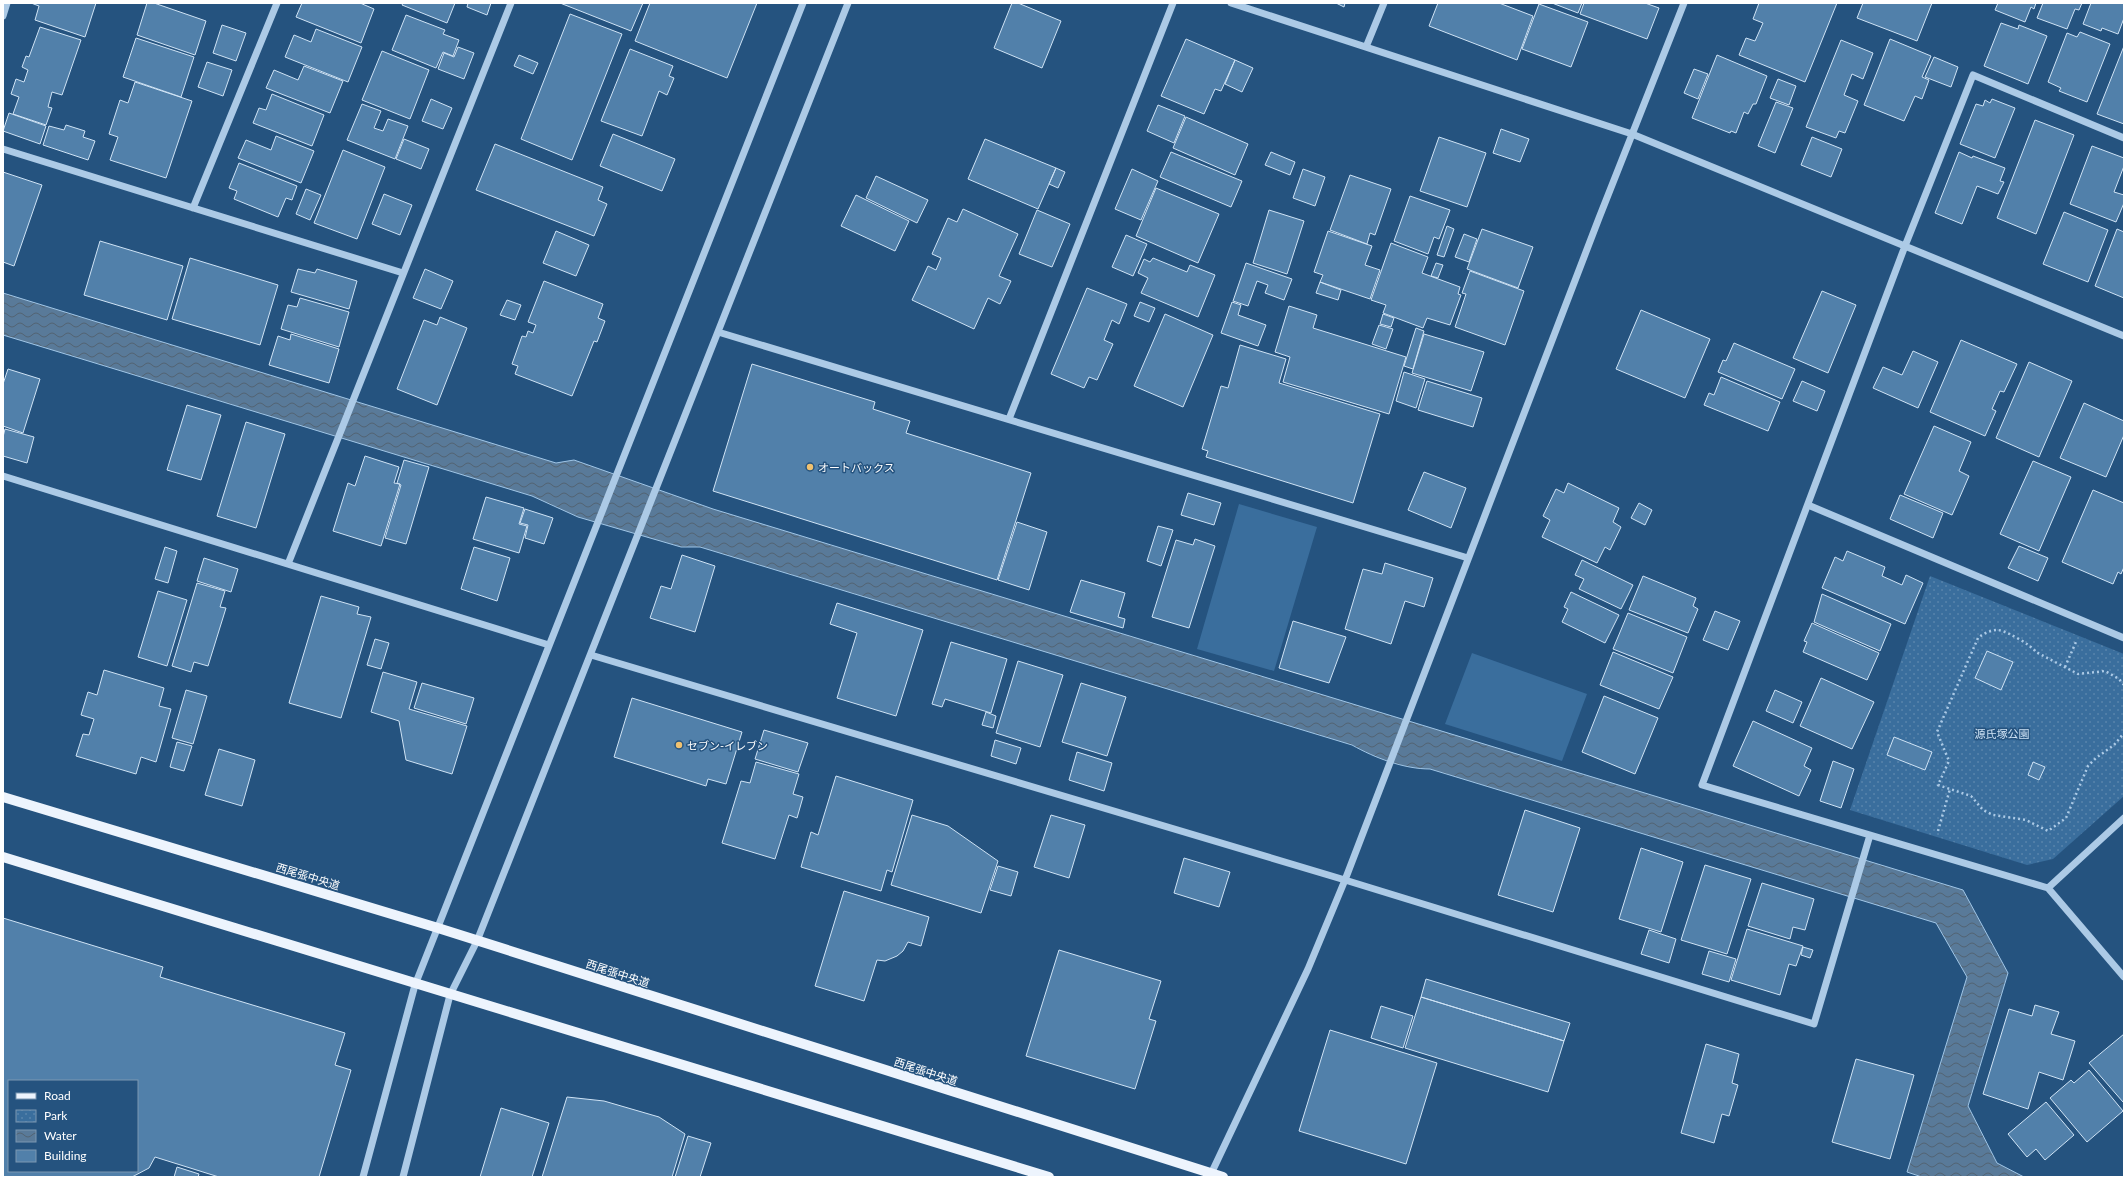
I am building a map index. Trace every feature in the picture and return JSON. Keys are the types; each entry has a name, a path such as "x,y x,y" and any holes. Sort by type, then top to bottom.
{"main road":[{"name":"西尾張中央道","path":"3,797 438,928 1210,1175 1223,1177"},
{"path":"3,857 416,985 1049,1177"}],"street":[{"path":"3,16 7,3"},
{"path":"194,208 277,3"},
{"path":"288,564 511,3"},
{"path":"363,1177 416,985 803,3"},
{"path":"402,1177 450,995 477,941 848,3"},
{"path":"1008,419 1173,3"},
{"path":"1231,3 1632,134 2124,336"},
{"path":"1366,48 1384,3"},
{"path":"1210,1175 1308,969 1345,880 1468,558 1684,3"},
{"path":"2124,138 1973,75 1905,246 1702,785 2048,888 2124,977"},
{"path":"3,149 403,273"},
{"path":"718,332 1468,558"},
{"path":"3,476 549,645"},
{"path":"1808,505 2124,638"},
{"path":"591,655 1345,880 1814,1024 1870,835"},
{"path":"2048,888 2124,818"}],"path":[{"path":"2124,685 2119,678 2105,671 2078,674 2036,652 2031,645 1999,630 1984,633 1978,638 1937,732 1949,761 1938,785 1971,796 1983,810 1993,815 2026,820 2048,831 2066,818 2088,766 2114,745 2124,733"},
{"path":"1932,853 1950,789"}],"green space":[{"path":"1239,504 1317,527 1274,671 1197,649"},
{"name":"源氏塚公園","path":"1930,576 2124,654 2124,796 2053,859 2027,865 1850,810"},
{"path":"1472,653 1587,694 1562,761 1445,724"}],"water":[{"path":"3,293 556,463 574,460 713,509 1963,890 2008,973 1968,1106 1997,1163 2024,1177 1922,1177 1907,1172 1967,977 1936,923 1430,769 1420,769 1390,762 1352,745 700,547 681,547 578,517 532,496 3,335"}],"building":[{"path":"31,3 96,3 85,37 35,20 39,6"},
{"path":"147,3 154,3 206,21 195,55 137,35"},
{"path":"302,3 360,3 374,9 361,43 296,17"},
{"path":"403,3 455,3 447,23 402,5"},
{"path":"468,3 491,3 487,15 467,7"},
{"path":"560,3 643,3 631,31"},
{"path":"650,3 757,3 727,78 635,41"},
{"path":"1012,3 1018,3 1061,21 1042,68 994,48"},
{"path":"1336,3 1345,3 1344,7"},
{"path":"1438,3 1499,3 1533,16 1517,60 1429,26"},
{"path":"1552,3 1582,3 1578,13"},
{"path":"1584,3 1645,3 1659,8 1647,39 1580,14"},
{"path":"1759,3 1837,3 1805,82 1739,55 1746,38 1755,41 1763,23 1753,19"},
{"path":"1863,3 1932,3 1917,41 1857,18"},
{"path":"1998,3 2036,3 2034,9 2031,7 2025,22 1995,10"},
{"path":"2043,3 2082,3 2079,10 2075,9 2067,29 2037,18"},
{"path":"2091,3 2124,3 2124,18 2118,34 2102,28 2101,31 2083,24"},
{"path":"1539,4 1588,22 1571,67 1522,49"},
{"path":"570,14 622,34 572,160 521,139"},
{"path":"406,15 445,30 443,34 459,40 453,56 443,52 436,68 392,50"},
{"path":"2001,23 2018,29 2019,25 2047,36 2028,84 1984,66"},
{"path":"222,25 246,33 236,61 213,53"},
{"path":"40,27 81,40 62,95 52,92 48,107 52,108 46,125 13,114 19,97 11,94 16,79 24,82 28,70 22,67 26,56 29,57"},
{"path":"316,29 362,47 348,82 285,57 294,35 311,42"},
{"path":"2080,32 2110,44 2087,102 2059,91 2061,88 2048,82 2067,33 2077,37"},
{"path":"136,38 194,57 181,97 123,77"},
{"path":"1186,39 1235,60 1221,91 1215,89 1204,114 1161,96"},
{"path":"1890,39 1931,56 1922,77 1929,80 1922,99 1915,96 1904,121 1864,105"},
{"path":"1841,40 1873,53 1863,79 1852,74 1844,95 1858,101 1845,133 1839,131 1836,138 1806,127"},
{"path":"2124,46 2124,124 2097,114"},
{"path":"458,47 474,53 464,79 438,69 444,53 454,57"},
{"path":"630,49 673,66 669,76 674,78 667,95 659,91 642,136 601,121"},
{"path":"382,51 429,70 410,119 362,100"},
{"path":"519,55 538,63 533,74 514,66"},
{"path":"1717,55 1767,76 1756,104 1753,104 1748,114 1744,112 1736,133 1731,131 1730,133 1692,118"},
{"path":"1934,57 1958,67 1951,87 1925,77"},
{"path":"1235,60 1253,68 1242,92 1225,84"},
{"path":"207,62 232,70 223,96 198,87"},
{"path":"304,66 343,81 330,113 266,88 274,70 298,80"},
{"path":"1694,69 1708,74 1698,99 1684,93"},
{"path":"1778,79 1796,86 1789,105 1770,98"},
{"path":"135,82 192,101 166,178 110,160 118,137 109,134 120,100 128,103"},
{"path":"272,94 324,115 312,146 253,123 259,108 266,110"},
{"path":"431,99 452,108 443,129 422,121"},
{"path":"1992,99 2015,108 1995,158 1960,144 1976,104 1983,106 1985,100 1990,103"},
{"path":"1776,102 1793,108 1775,153 1758,146"},
{"path":"362,104 381,111 374,128 383,131 388,119 408,126 395,159 347,140"},
{"path":"1158,105 1185,116 1174,143 1147,131"},
{"path":"9,113 46,126 40,144 3,131"},
{"path":"1186,117 1248,144 1235,175 1173,148"},
{"path":"2035,120 2074,135 2036,234 1997,218"},
{"path":"66,125 85,131 83,137 95,141 88,160 43,145 49,126 64,130"},
{"path":"1501,129 1529,139 1520,162 1493,153"},
{"path":"613,134 675,159 662,191 600,166"},
{"path":"276,136 314,151 301,183 238,158 246,140 271,150"},
{"path":"1439,137 1486,153 1467,207 1420,191"},
{"path":"1812,137 1842,149 1831,177 1801,165"},
{"path":"404,139 429,149 421,169 396,159"},
{"path":"985,139 1056,168 1038,209 968,179"},
{"path":"495,144 603,187 598,200 607,204 594,236 476,190"},
{"path":"2092,146 2124,158 2124,166 2114,192 2124,195 2124,203 2116,222 2070,204"},
{"path":"343,150 385,167 357,239 314,223"},
{"path":"1171,152 1242,181 1231,207 1160,177"},
{"path":"1271,152 1295,162 1290,175 1265,165"},
{"path":"1959,152 1972,158 1973,156 2005,168 2000,181 2004,182 1998,194 1977,186 1962,224 1935,213"},
{"path":"239,163 297,186 292,200 286,198 278,217 234,199 237,191 229,188"},
{"path":"1056,168 1065,172 1058,188 1049,184"},
{"path":"1132,169 1158,181 1141,220 1115,209"},
{"path":"1303,169 1325,177 1315,206 1293,198"},
{"path":"3,172 42,185 14,266 3,262"},
{"path":"1350,175 1391,189 1375,235 1370,233 1367,244 1330,230"},
{"path":"876,176 928,200 917,223 866,198"},
{"path":"1156,188 1219,214 1198,263 1136,236"},
{"path":"306,189 321,195 310,220 296,214"},
{"path":"384,194 412,205 400,235 372,224"},
{"path":"856,195 909,221 895,251 841,226"},
{"path":"1410,196 1450,210 1439,239 1434,237 1428,254 1394,241"},
{"path":"963,209 1018,234 999,276 1011,281 1000,304 988,298 974,329 912,300 928,266 936,270 941,258 932,254 948,218 957,222"},
{"path":"1037,210 1070,224 1052,267 1019,254"},
{"path":"1269,210 1304,221 1287,274 1253,263"},
{"path":"2064,212 2108,230 2088,282 2043,264"},
{"path":"1447,226 1454,229 1444,257 1437,255"},
{"path":"1482,229 1533,247 1518,288 1467,269"},
{"path":"2117,229 2124,232 2124,298 2095,286"},
{"path":"556,231 589,245 576,276 543,263"},
{"path":"1328,231 1372,246 1365,265 1380,270 1370,299 1320,282 1323,275 1314,272"},
{"path":"1464,234 1477,239 1469,262 1455,257"},
{"path":"1126,235 1147,244 1133,276 1112,267"},
{"path":"100,241 183,266 167,320 84,295"},
{"path":"1391,243 1428,257 1422,273 1460,287 1458,294 1461,295 1450,325 1427,318 1423,328 1383,313 1386,305 1371,300"},
{"path":"190,258 278,285 260,345 172,319"},
{"path":"1153,258 1187,272 1190,265 1215,275 1198,317 1141,293 1148,278 1138,273 1144,259 1150,262"},
{"path":"1246,263 1292,279 1284,300 1265,293 1268,285 1257,281 1248,306 1233,301"},
{"path":"1436,263 1443,265 1438,278 1431,276"},
{"path":"298,269 315,273 317,269 357,281 349,309 291,292"},
{"path":"425,269 453,281 441,309 413,298"},
{"path":"1470,271 1524,291 1505,345 1455,327 1466,294 1462,293"},
{"path":"544,281 603,304 598,318 605,321 597,342 594,341 572,396 515,374 518,366 512,364 522,336 526,337 528,331 533,333 536,325 528,322"},
{"path":"1320,282 1341,290 1338,300 1316,293"},
{"path":"1087,288 1127,304 1119,324 1112,320 1104,340 1113,344 1097,380 1089,377 1084,388 1051,374"},
{"path":"1822,291 1856,305 1828,373 1793,358"},
{"path":"300,298 349,312 339,347 281,329 288,305 297,307"},
{"path":"507,300 521,305 515,320 500,315"},
{"path":"1140,302 1155,308 1149,322 1134,316"},
{"path":"1232,302 1241,305 1238,315 1266,325 1258,346 1221,333"},
{"path":"1289,306 1317,315 1313,328 1406,357 1389,414 1283,382 1290,357 1275,352"},
{"path":"1641,310 1710,339 1685,398 1616,369"},
{"path":"1165,314 1213,335 1183,407 1134,386"},
{"path":"1383,314 1394,318 1391,327 1380,324"},
{"path":"440,317 467,328 437,405 397,389 424,320 437,325"},
{"path":"1379,325 1393,329 1386,349 1372,344"},
{"path":"1416,328 1424,331 1413,369 1404,366"},
{"path":"291,334 339,349 329,383 269,365 278,336 290,340"},
{"path":"1424,334 1484,352 1471,391 1412,373"},
{"path":"1961,340 2017,364 2004,392 2000,391 1992,409 1996,411 1985,436 1930,412"},
{"path":"1734,343 1795,369 1782,399 1718,372 1723,360 1726,361"},
{"path":"1240,345 1286,359 1279,383 1380,414 1353,503 1206,457 1208,451 1202,449 1221,386 1228,388"},
{"path":"1913,351 1938,362 1918,408 1873,388 1883,367 1902,375"},
{"path":"2029,362 2072,381 2039,457 1996,438"},
{"path":"752,364 875,402 873,409 910,421 906,433 1031,473 997,580 713,491"},
{"path":"8,369 40,379 23,433 3,426 3,384"},
{"path":"1404,372 1425,379 1416,408 1396,401"},
{"path":"1721,377 1780,402 1768,431 1704,405 1709,393 1714,395"},
{"path":"1427,381 1482,398 1473,427 1418,410"},
{"path":"1802,381 1825,391 1817,411 1793,401"},
{"path":"2084,403 2124,421 2124,435 2106,477 2060,458"},
{"path":"187,405 221,415 201,480 167,470"},
{"path":"246,422 285,434 256,528 217,516"},
{"path":"1934,426 1971,442 1959,471 1969,476 1952,515 1904,494"},
{"path":"5,429 34,437 27,463 3,456 3,437"},
{"path":"365,456 399,467 394,483 400,484 381,546 333,531 348,483 355,486"},
{"path":"404,460 429,467 406,544 385,538 401,485 397,483"},
{"path":"2033,461 2071,477 2039,551 2000,534"},
{"path":"1424,472 1466,488 1451,528 1408,510"},
{"path":"1568,483 1619,508 1613,522 1621,527 1610,550 1605,547 1597,563 1542,537 1550,520 1543,516 1556,489 1564,493"},
{"path":"2093,490 2124,503 2124,567 2121,574 2118,572 2113,584 2062,562"},
{"path":"1188,493 1221,503 1214,525 1181,515"},
{"path":"1900,495 1943,513 1933,538 1890,519"},
{"path":"486,497 524,508 519,524 527,526 519,553 473,539"},
{"path":"1639,503 1652,510 1645,525 1631,518"},
{"path":"525,509 553,518 544,544 525,538 528,525 520,523"},
{"path":"1017,522 1047,532 1029,590 998,580"},
{"path":"1158,526 1173,530 1161,566 1147,561"},
{"path":"1195,539 1215,546 1189,628 1152,617 1176,540 1193,545"},
{"path":"2019,546 2048,558 2038,581 2008,568"},
{"path":"165,547 177,551 168,583 155,579"},
{"path":"474,547 510,558 497,601 461,589"},
{"path":"1847,551 1885,567 1882,576 1902,585 1906,575 1923,583 1905,624 1822,588 1835,557 1843,561"},
{"path":"682,555 715,566 695,632 650,618 661,586 671,589"},
{"path":"204,558 238,569 231,592 197,581"},
{"path":"1582,560 1633,585 1621,609 1579,589 1584,579 1575,575"},
{"path":"1385,563 1433,578 1424,607 1405,601 1391,644 1345,629 1363,569 1382,574"},
{"path":"1643,576 1696,598 1693,606 1698,609 1688,633 1629,610"},
{"path":"1081,580 1125,593 1118,617 1125,619 1123,628 1070,612"},
{"path":"197,583 225,591 220,607 226,608 208,666 194,662 191,672 172,666"},
{"path":"158,591 187,600 167,666 138,657"},
{"path":"1571,592 1619,615 1605,643 1562,622 1568,609 1564,607"},
{"path":"1822,594 1891,624 1880,651 1814,622"},
{"path":"321,596 359,607 357,614 371,617 341,718 289,703"},
{"path":"837,603 923,630 896,716 837,698 857,633 830,624"},
{"path":"1715,611 1740,621 1728,650 1703,640"},
{"path":"1628,613 1687,637 1673,673 1613,649"},
{"path":"1293,621 1346,637 1329,683 1279,668"},
{"path":"1812,623 1879,653 1867,680 1803,652 1807,642 1804,641"},
{"path":"375,639 389,643 381,669 367,665"},
{"path":"951,642 1007,659 991,713 945,699 942,707 932,704"},
{"path":"1987,651 2013,662 2001,690 1975,678"},
{"path":"1613,652 1673,677 1659,709 1600,685"},
{"path":"1018,661 1063,675 1040,747 996,733"},
{"path":"104,670 164,688 159,706 171,709 156,762 141,757 136,774 76,756 83,734 89,735 94,719 81,715 88,692 97,695"},
{"path":"383,672 417,682 409,709 467,726 452,774 406,760 399,721 371,712"},
{"path":"1821,678 1874,702 1852,749 1800,726"},
{"path":"422,683 474,698 466,724 414,708"},
{"path":"1081,683 1126,697 1107,756 1062,742"},
{"path":"186,690 207,696 193,744 172,738"},
{"path":"1775,690 1802,702 1793,723 1766,711"},
{"path":"1604,696 1658,718 1635,774 1582,752"},
{"path":"632,698 742,732 726,784 708,779 706,786 614,757"},
{"path":"986,712 996,716 993,728 982,725"},
{"path":"1753,721 1812,748 1804,766 1811,770 1799,796 1733,766"},
{"path":"764,730 808,743 798,772 755,759"},
{"path":"1894,737 1932,752 1925,770 1887,755"},
{"path":"995,740 1021,748 1016,764 991,756"},
{"path":"177,742 192,746 184,771 170,767"},
{"path":"219,749 255,760 242,806 205,795"},
{"path":"1077,752 1112,763 1104,791 1069,780"},
{"path":"1833,761 1854,769 1841,808 1820,801"},
{"path":"756,762 799,774 793,794 803,797 797,818 789,815 775,859 722,843 741,781 750,783"},
{"path":"2033,762 2045,767 2039,780 2028,775"},
{"path":"836,776 913,800 892,872 887,870 881,891 801,867 811,832 818,835"},
{"path":"1525,810 1580,828 1553,912 1498,895"},
{"path":"912,815 948,826 998,861 981,913 891,885"},
{"path":"1051,815 1085,825 1069,878 1034,867"},
{"path":"1641,848 1683,862 1661,932 1619,919"},
{"path":"1184,858 1230,872 1219,907 1174,893"},
{"path":"1705,865 1751,879 1727,954 1681,940"},
{"path":"998,866 1018,872 1011,896 990,890"},
{"path":"1762,883 1814,899 1805,930 1793,927 1790,939 1748,926"},
{"path":"844,891 929,917 921,946 908,942 903,951 897,956 885,961 877,960 864,1001 815,986"},
{"path":"3,918 163,967 160,977 345,1033 335,1065 351,1070 319,1177 219,1177 155,1157 149,1168 132,1177 3,1177"},
{"path":"1747,929 1803,946 1796,966 1789,964 1780,995 1731,980"},
{"path":"1649,930 1676,939 1669,963 1641,954"},
{"path":"1803,947 1813,950 1810,958 1801,955"},
{"path":"1059,950 1161,981 1149,1019 1156,1021 1135,1089 1026,1056"},
{"path":"1709,951 1736,959 1729,982 1702,974"},
{"path":"1426,979 1570,1023 1564,1041 1421,997"},
{"path":"1421,997 1564,1041 1548,1092 1405,1048"},
{"path":"2035,1005 2059,1012 2051,1034 2075,1041 2063,1080 2039,1072 2028,1109 1983,1094 2009,1009 2032,1016"},
{"path":"1381,1006 1413,1016 1403,1048 1371,1038"},
{"path":"1330,1030 1437,1063 1406,1164 1299,1131"},
{"path":"2124,1034 2124,1101 2123,1102 2089,1063"},
{"path":"1706,1044 1739,1054 1732,1083 1738,1085 1729,1116 1722,1114 1714,1143 1681,1133"},
{"path":"1856,1059 1914,1075 1890,1159 1832,1142"},
{"path":"2089,1070 2123,1111 2087,1142 2050,1098 2071,1080 2074,1083"},
{"path":"567,1097 604,1101 659,1117 685,1134 672,1177 542,1177"},
{"path":"2046,1102 2074,1135 2045,1160 2036,1149 2027,1157 2008,1134"},
{"path":"501,1108 549,1123 532,1177 480,1177"},
{"path":"688,1136 711,1143 700,1177 675,1177"},
{"path":"177,1167 199,1174 198,1177 174,1177"}],"place":[{"name":"オートバックス","path":"810,467"},
{"name":"セブン-イレブン","path":"679,745"}]}
